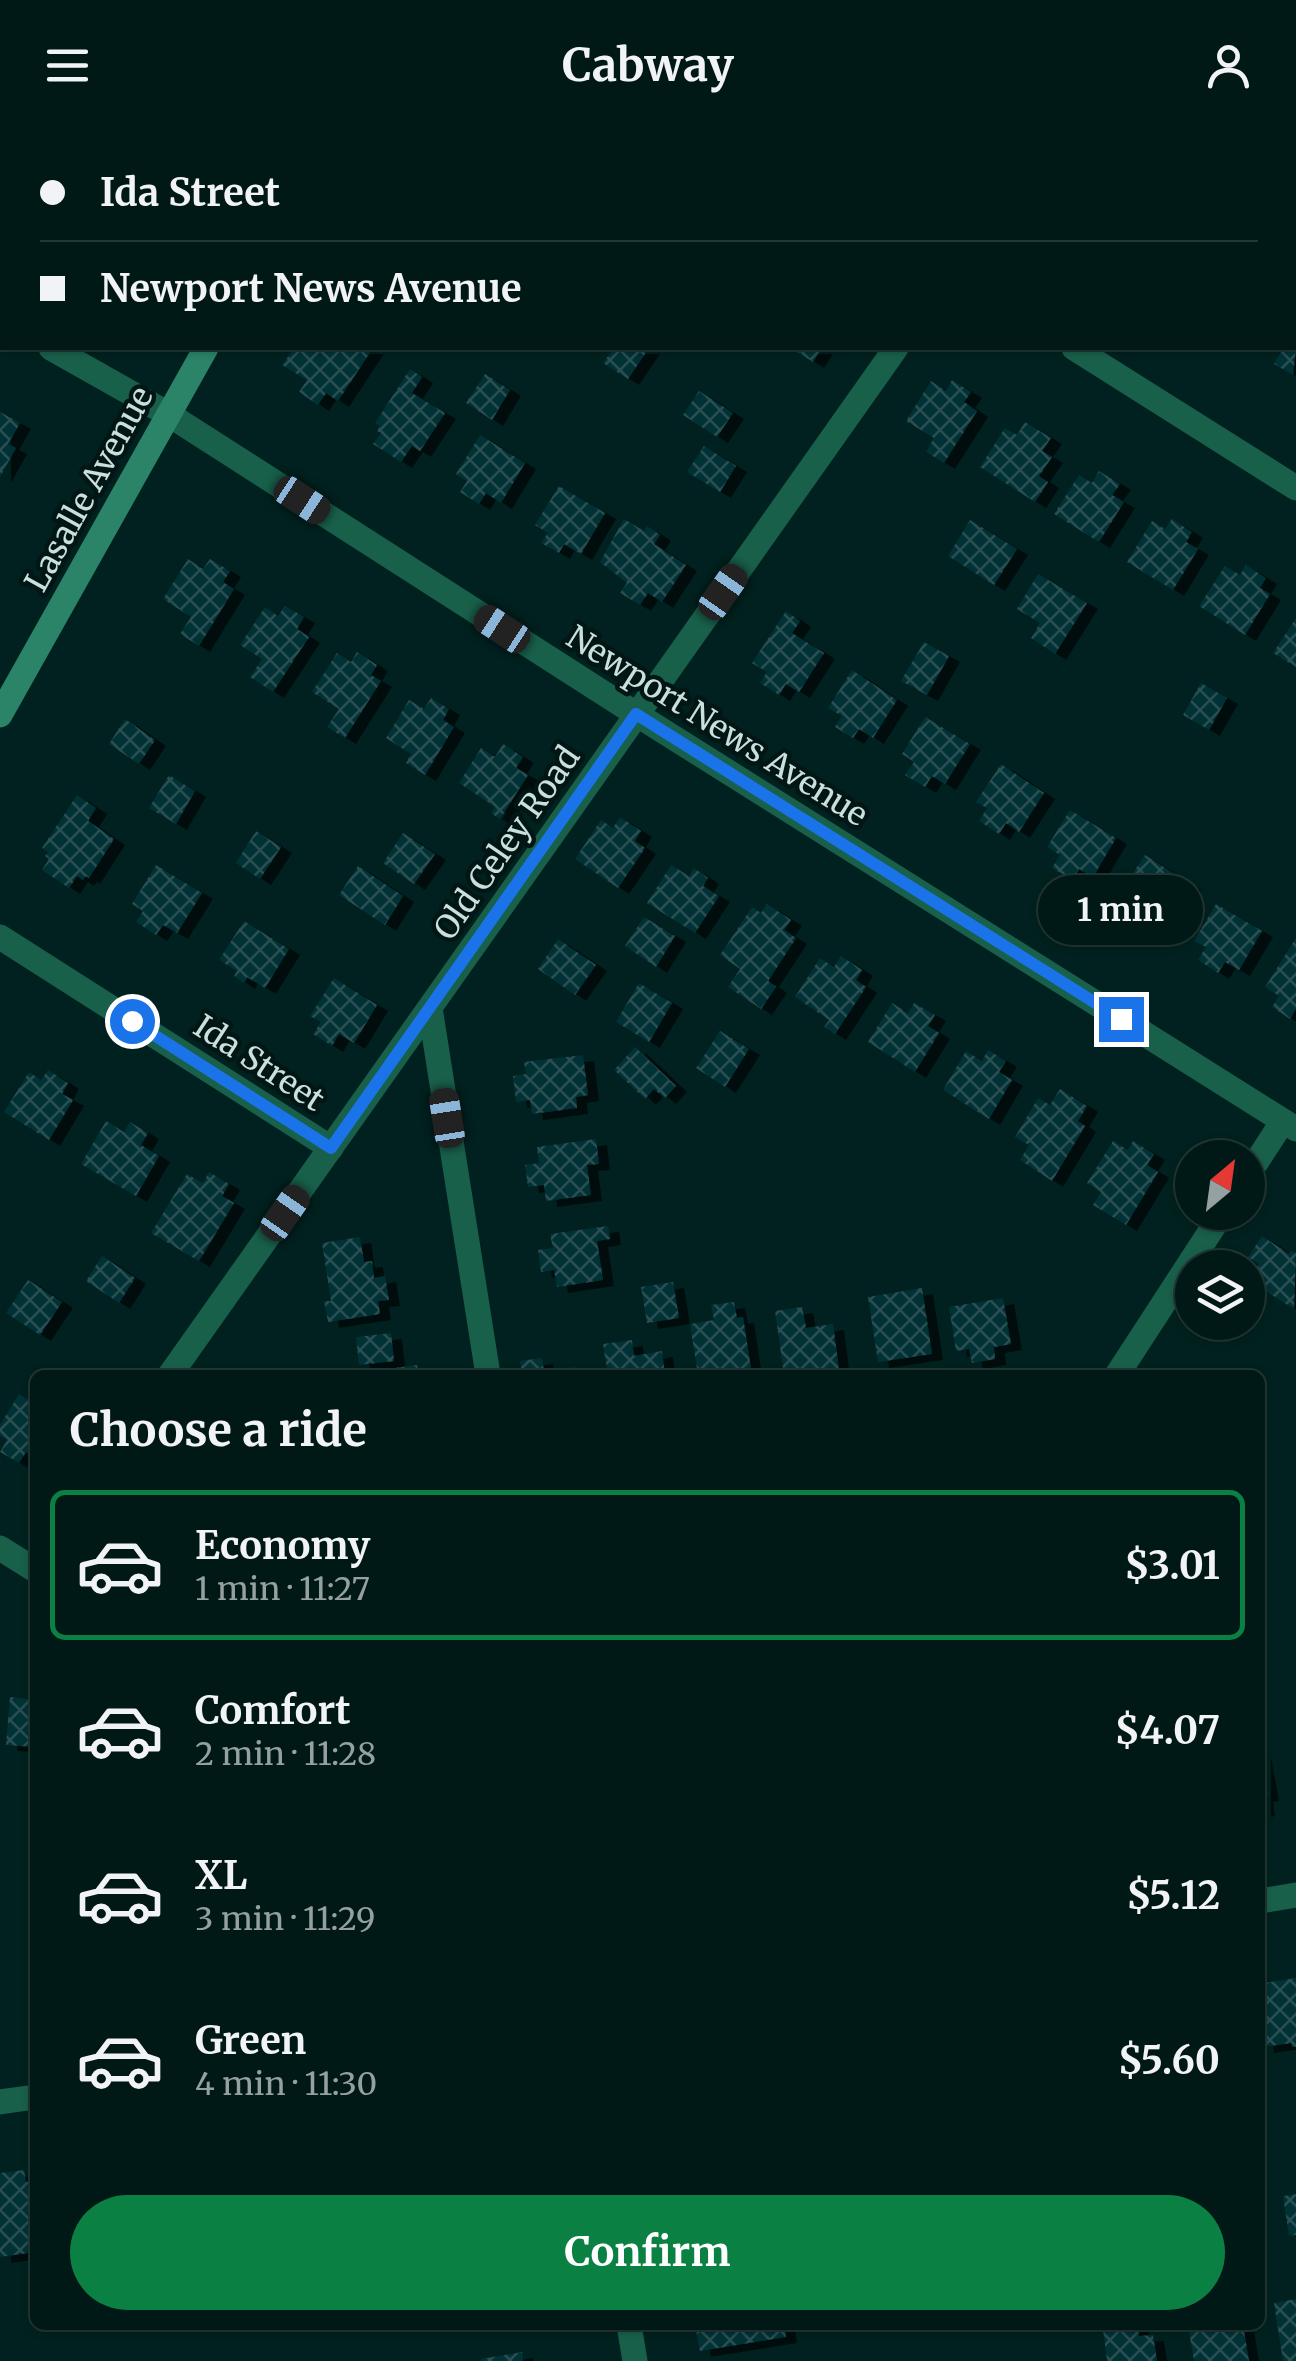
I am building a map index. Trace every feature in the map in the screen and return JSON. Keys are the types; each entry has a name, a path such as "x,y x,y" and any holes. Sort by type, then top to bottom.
{"main road":[{"name":"Lasalle Avenue","path":"0,715 205,350"}],"street":[{"name":"Newport News Avenue","path":"55,350 168,414 1289,1125"},
{"name":"Old Celey Road","path":"174,1370 895,350"},
{"path":"1077,350 1296,488"},
{"name":"Ida Street","path":"0,936 331,1148"},
{"path":"430,1008 487,1370"},
{"path":"1265,1154 1289,1125"},
{"path":"1120,1370 1211,1230"},
{"path":"0,1548 30,1566"},
{"path":"1265,1900 1296,1896"},
{"path":"0,2102 30,2098"},
{"path":"630,2330 634,2361"}],"building":[{"path":"293,350 372,350 338,401 326,393 318,405 299,392 307,380 282,365"},
{"path":"613,350 648,350 628,379 603,363"},
{"path":"794,350 821,350 813,362"},
{"path":"1278,350 1296,350 1293,375 1274,364 1281,352"},
{"path":"410,369 422,377 412,393 445,413 420,451 412,446 401,462 373,444 381,433 375,423"},
{"path":"485,374 510,390 492,420 466,403"},
{"path":"952,380 971,392 964,402 977,411 944,463 926,452 934,438 906,421 931,381 946,391"},
{"path":"699,391 733,413 717,437 683,415"},
{"path":"0,412 20,423 8,444 16,448 0,477"},
{"path":"1025,422 1051,438 1042,451 1052,457 1039,476 1048,482 1035,502 980,467 1005,428 1017,435"},
{"path":"480,435 525,463 501,503 486,493 479,504 460,492 467,481 456,474"},
{"path":"704,446 736,466 720,492 687,472"},
{"path":"1099,471 1120,484 1112,495 1124,502 1099,542 1054,514 1079,475 1092,483"},
{"path":"559,486 605,513 581,554 564,544 559,553 541,543 548,533 535,525"},
{"path":"624,519 660,535 654,544 686,565 662,602 648,593 640,605 620,593 627,583 600,562"},
{"path":"1172,519 1192,532 1186,542 1198,549 1173,590 1127,562 1152,521 1165,529"},
{"path":"970,520 1017,549 994,585 948,556"},
{"path":"188,559 203,569 210,559 230,571 223,582 234,589 199,646 180,634 191,617 163,599"},
{"path":"1246,565 1266,578 1260,588 1270,594 1245,635 1199,606 1225,566 1240,575"},
{"path":"1038,574 1087,603 1055,654 1031,638 1040,623 1017,609"},
{"path":"285,606 304,617 297,629 309,637 273,692 250,677 262,659 240,645 265,607 278,616"},
{"path":"786,611 800,621 792,633 824,653 799,692 786,684 779,695 760,683 767,672 752,663"},
{"path":"1296,618 1296,667 1273,653"},
{"path":"924,642 949,656 927,695 901,681"},
{"path":"357,652 377,665 371,675 381,681 345,738 327,727 339,709 312,692 337,653 351,662"},
{"path":"852,670 897,700 873,738 859,729 853,738 835,727 842,716 828,708"},
{"path":"1201,683 1227,698 1209,730 1183,715"},
{"path":"431,698 449,709 443,720 454,727 425,775 406,763 411,754 386,738 409,700 424,709"},
{"path":"925,717 970,744 945,784 932,776 925,787 905,775 914,762 902,754"},
{"path":"125,719 155,740 139,764 109,744"},
{"path":"503,744 523,757 516,768 528,775 500,819 491,813 495,807 459,783 481,748 495,757"},
{"path":"1001,764 1044,793 1019,832 1006,823 999,834 979,821 987,808 976,802"},
{"path":"169,775 195,791 176,824 149,808"},
{"path":"77,795 96,808 88,821 114,839 89,878 77,876 69,888 42,870 49,859 42,848"},
{"path":"1070,810 1116,838 1093,877 1079,869 1072,880 1052,868 1060,855 1047,847"},
{"path":"620,817 641,831 635,841 645,848 618,888 575,859 601,820 613,828"},
{"path":"256,831 281,847 260,879 236,863"},
{"path":"403,833 435,854 414,884 383,863"},
{"path":"1145,855 1190,884 1165,923 1151,914 1144,924 1126,913 1133,903 1119,894"},
{"path":"156,865 202,893 177,933 163,925 156,935 136,922 143,911 132,904"},
{"path":"671,865 689,876 694,868 708,878 703,886 719,896 695,933 647,903"},
{"path":"358,866 403,896 385,925 339,895"},
{"path":"767,904 791,920 784,930 796,938 768,981 776,987 761,1009 728,987 740,969 720,955 752,907 761,913"},
{"path":"1216,904 1262,931 1239,970 1225,962 1218,973 1198,960 1206,947 1194,941"},
{"path":"644,917 675,936 656,967 625,946"},
{"path":"244,921 289,949 265,988 247,977 244,983 234,976 237,971 219,960"},
{"path":"1296,938 1296,1009 1290,1019 1272,1007 1279,996 1265,987"},
{"path":"558,939 596,965 575,995 538,969"},
{"path":"841,956 862,970 856,980 866,987 835,1034 824,1027 829,1020 795,997 820,958 834,967"},
{"path":"334,978 377,1005 354,1043 339,1034 332,1046 313,1034 321,1022 310,1016"},
{"path":"639,983 672,1003 649,1042 616,1022"},
{"path":"892,1003 908,1013 914,1003 935,1015 928,1026 939,1033 915,1072 868,1042"},
{"path":"720,1031 749,1049 725,1087 696,1068"},
{"path":"635,1047 676,1086 665,1098 654,1089 645,1099 614,1070"},
{"path":"988,1050 1006,1061 999,1072 1012,1080 989,1119 943,1090 966,1051 982,1061"},
{"path":"583,1055 588,1095 576,1097 577,1108 532,1114 530,1100 516,1102 513,1076 526,1074 524,1062"},
{"path":"48,1070 68,1083 62,1094 73,1100 49,1140 4,1112 29,1072 41,1080"},
{"path":"1060,1089 1087,1106 1078,1121 1085,1126 1052,1181 1020,1160 1029,1145 1015,1137 1038,1098 1050,1105"},
{"path":"106,1121 124,1132 130,1122 148,1133 141,1145 159,1156 136,1196 81,1164"},
{"path":"596,1139 599,1164 587,1165 591,1195 546,1201 544,1185 528,1187 525,1165 539,1163 537,1147"},
{"path":"1113,1141 1128,1150 1133,1141 1154,1154 1147,1165 1158,1172 1126,1225 1093,1205 1101,1192 1087,1183"},
{"path":"209,1172 229,1184 222,1196 234,1203 199,1261 151,1233 187,1174 203,1183"},
{"path":"608,1226 610,1239 597,1241 603,1280 557,1287 554,1270 541,1272 538,1250 553,1248 550,1234"},
{"path":"1262,1236 1289,1254 1291,1250 1296,1253 1294,1309 1265,1291 1265,1250 1253,1250"},
{"path":"360,1237 364,1262 372,1261 374,1278 385,1276 389,1300 378,1301 380,1314 328,1322 324,1301 331,1301 322,1243"},
{"path":"102,1256 135,1278 119,1303 86,1281"},
{"path":"28,1280 62,1302 40,1335 6,1313"},
{"path":"673,1282 679,1318 647,1323 641,1287"},
{"path":"922,1288 932,1354 878,1362 868,1297"},
{"path":"1003,1298 1011,1344 994,1347 995,1359 972,1363 969,1349 956,1351 949,1307"},
{"path":"734,1302 737,1318 743,1317 751,1370 697,1370 690,1324 714,1320 711,1305"},
{"path":"802,1307 806,1328 833,1324 839,1370 783,1370 775,1311"},
{"path":"391,1333 394,1361 359,1365 356,1337"},
{"path":"632,1340 634,1356 662,1351 664,1370 607,1370 603,1344"},
{"path":"542,1358 544,1370 521,1370 520,1361"},
{"path":"417,1365 418,1370 381,1370"},
{"path":"19,1394 30,1401 30,1455 26,1452 19,1463 0,1452 7,1440 0,1436 0,1425"},
{"path":"10,1697 30,1699 30,1747 6,1745"},
{"path":"1296,1978 1296,2047 1291,2043 1265,2047 1265,1983"},
{"path":"24,2170 26,2182 30,2181 30,2253 0,2257 0,2173"},
{"path":"1296,2194 1296,2235 1289,2236 1283,2196"},
{"path":"1296,2299 1296,2361 1283,2361 1274,2303"},
{"path":"696,2330 785,2330 786,2337 700,2351"},
{"path":"1103,2330 1138,2330 1139,2336 1153,2335 1157,2361 1107,2361"},
{"path":"1189,2330 1244,2330 1249,2361 1194,2361"},
{"path":"522,2352 523,2361 481,2361 481,2359"}],"route":[{"path":"132,1021 331,1148 636,714 1121,1019"}]}
